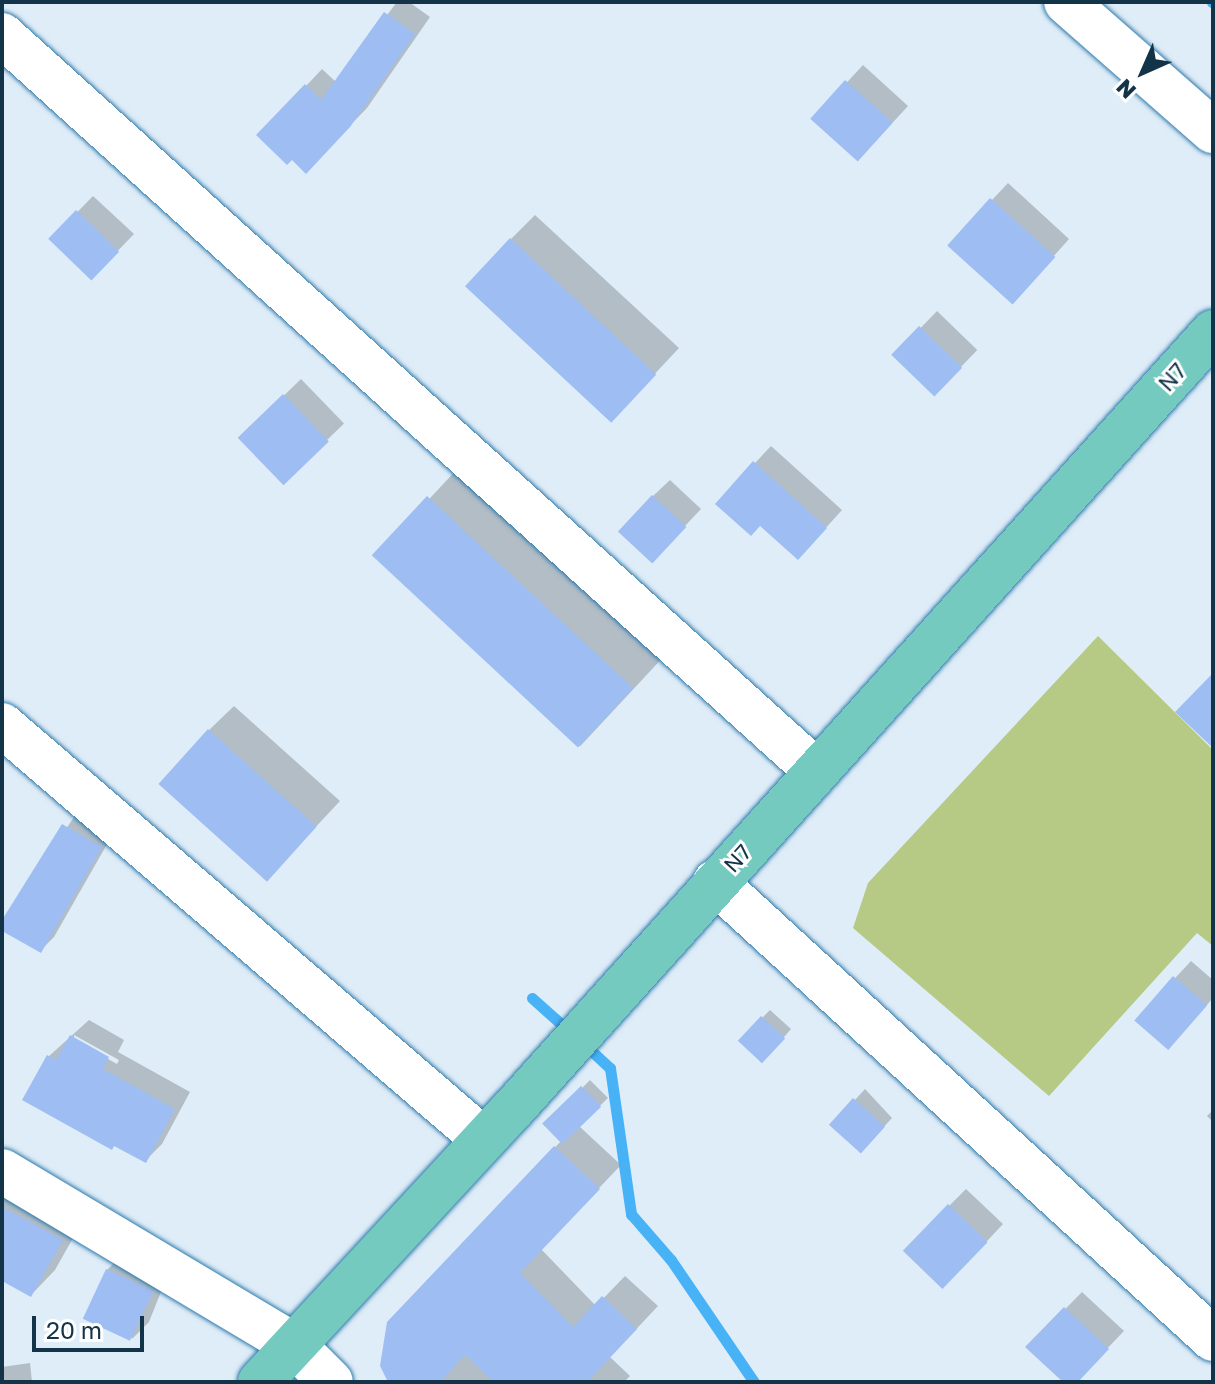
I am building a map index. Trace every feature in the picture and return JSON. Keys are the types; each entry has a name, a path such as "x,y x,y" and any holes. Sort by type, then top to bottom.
{"main road":[{"name":"N7","path":"260,1382 1213,332"}],"street":[{"path":"1066,2 1213,131"},
{"path":"2,35 816,771"},
{"path":"2,725 483,1139"},
{"path":"715,882 1213,1339"},
{"path":"2,1171 294,1345 331,1382"}],"green space":[{"path":"1098,636 1213,750 1213,946 1197,933 1049,1096 853,928 868,883"}],"building":[{"path":"384,12 415,34 350,127 306,174 292,160 287,165 256,135 305,84 321,100"},
{"path":"845,80 893,123 858,161 810,119"},
{"path":"990,198 1055,257 1013,304 947,246"},
{"path":"76,210 119,252 91,280 48,239"},
{"path":"510,238 656,374 611,423 465,286"},
{"path":"919,326 962,368 934,396 891,355"},
{"path":"283,394 329,441 284,485 238,438"},
{"path":"753,461 827,528 798,560 760,526 751,536 715,504"},
{"path":"652,495 686,527 652,564 618,532"},
{"path":"427,496 633,688 578,748 372,555"},
{"path":"1213,673 1213,748 1175,712"},
{"path":"208,729 316,827 267,882 158,784"},
{"path":"62,824 102,847 41,953 2,931 2,920"},
{"path":"1173,976 1207,1006 1168,1050 1134,1021"},
{"path":"761,1016 785,1039 762,1063 738,1041"},
{"path":"70,1035 109,1057 103,1069 175,1109 146,1163 114,1146 112,1150 22,1100 47,1055 56,1060"},
{"path":"581,1086 601,1107 562,1144 542,1124"},
{"path":"853,1098 885,1127 861,1154 829,1125"},
{"path":"554,1146 600,1189 520,1273 573,1327 602,1296 637,1329 587,1382 494,1382 465,1355 440,1382 388,1382 380,1366 387,1322"},
{"path":"948,1204 988,1242 942,1289 903,1251"},
{"path":"2,1207 63,1240 31,1297 2,1281"},
{"path":"106,1269 153,1291 130,1341 83,1319"},
{"path":"1064,1307 1109,1349 1078,1382 1063,1382 1025,1347"}],"waterway":[{"path":"532,998 570,1032"},
{"path":"583,1043 610,1068 631,1214 671,1260 754,1382"}]}
